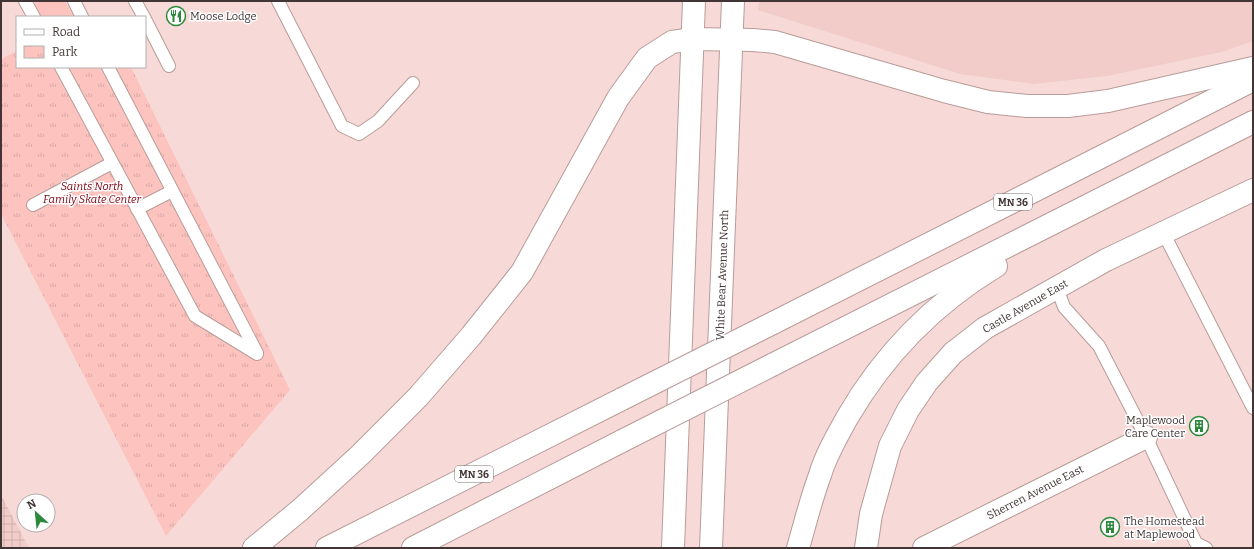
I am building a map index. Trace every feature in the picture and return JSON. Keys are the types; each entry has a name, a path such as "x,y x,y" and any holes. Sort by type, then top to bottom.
{"main road":[{"path":"673,548 694,1"},
{"name":"White Bear Avenue North","path":"711,548 733,1"},
{"path":"254,548 300,510 360,455 418,397 471,336 522,272 618,98 647,58 672,42 693,39 731,39 775,42 944,91 988,102 1027,106 1068,106 1108,101 1253,68"},
{"name":"MN 36","path":"327,548 1253,80"},
{"path":"413,548 1253,122"},
{"name":"Castle Avenue East","path":"866,548 871,514 890,446 908,410 927,382 953,353 985,328 1106,260 1253,190"},
{"path":"798,548 820,475 837,435 859,398 880,368 913,330 940,305 974,279 1093,202"},
{"name":"Sherren Avenue East","path":"924,548 1146,437"}],"lane":[{"path":"25,1 33,16"},
{"path":"74,1 82,16"},
{"path":"135,1 143,16"},
{"path":"278,1 342,126 359,134 378,121 413,83"},
{"path":"146,22 169,66"},
{"path":"61,68 195,316 257,354 109,68"},
{"path":"33,205 112,163"},
{"path":"137,209 172,191"},
{"path":"1163,232 1253,408"},
{"path":"1057,288 1064,307 1099,346 1146,437 1196,543 1206,548"}],"shaded area":[{"path":"759,1 1253,1 1253,41 1222,52 1107,76 1034,84 960,74 758,10"},
{"path":"1,495 16,523 16,533 21,533 29,548 1,548"}],"green space":[{"path":"38,1 65,1 73,16 37,16 32,6"},
{"name":"Saints North Family Skate Center","path":"16,52 16,68 131,68 290,390 166,536 1,214 1,59"}],"place":[{"name":"Moose Lodge","path":"176,16"},
{"name":"Maplewood Care Center","path":"1199,426"},
{"name":"The Homestead at Maplewood","path":"1110,527"}]}
